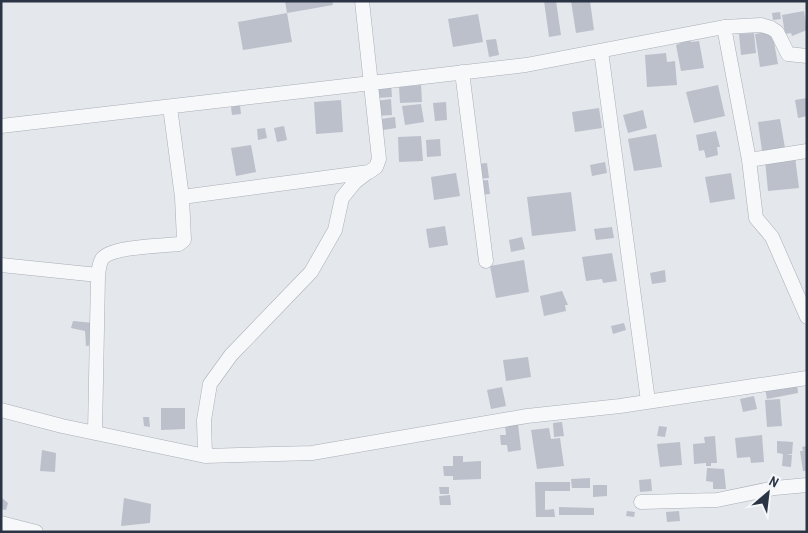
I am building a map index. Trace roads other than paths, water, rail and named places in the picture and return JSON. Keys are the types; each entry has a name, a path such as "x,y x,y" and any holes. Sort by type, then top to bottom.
{"street":[{"path":"205,456 204,420 210,384 231,355 311,272 335,230 342,198 355,182 376,168 379,159 362,1"},
{"path":"1,126 526,65 724,28 761,25 771,28 777,32 788,54 807,56"},
{"path":"724,28 749,160 756,218 772,237 807,316"},
{"path":"602,51 648,401"},
{"path":"462,72 486,261"},
{"path":"95,433 98,274 102,259 109,254 182,242 185,236 182,197 170,107"},
{"path":"749,160 807,152"},
{"path":"182,197 369,172"},
{"path":"1,265 98,274"},
{"path":"1,410 95,433 205,456 312,453 527,416 807,378"},
{"path":"641,502 717,500 775,488 807,485"},
{"path":"1,523 36,532"}]}
